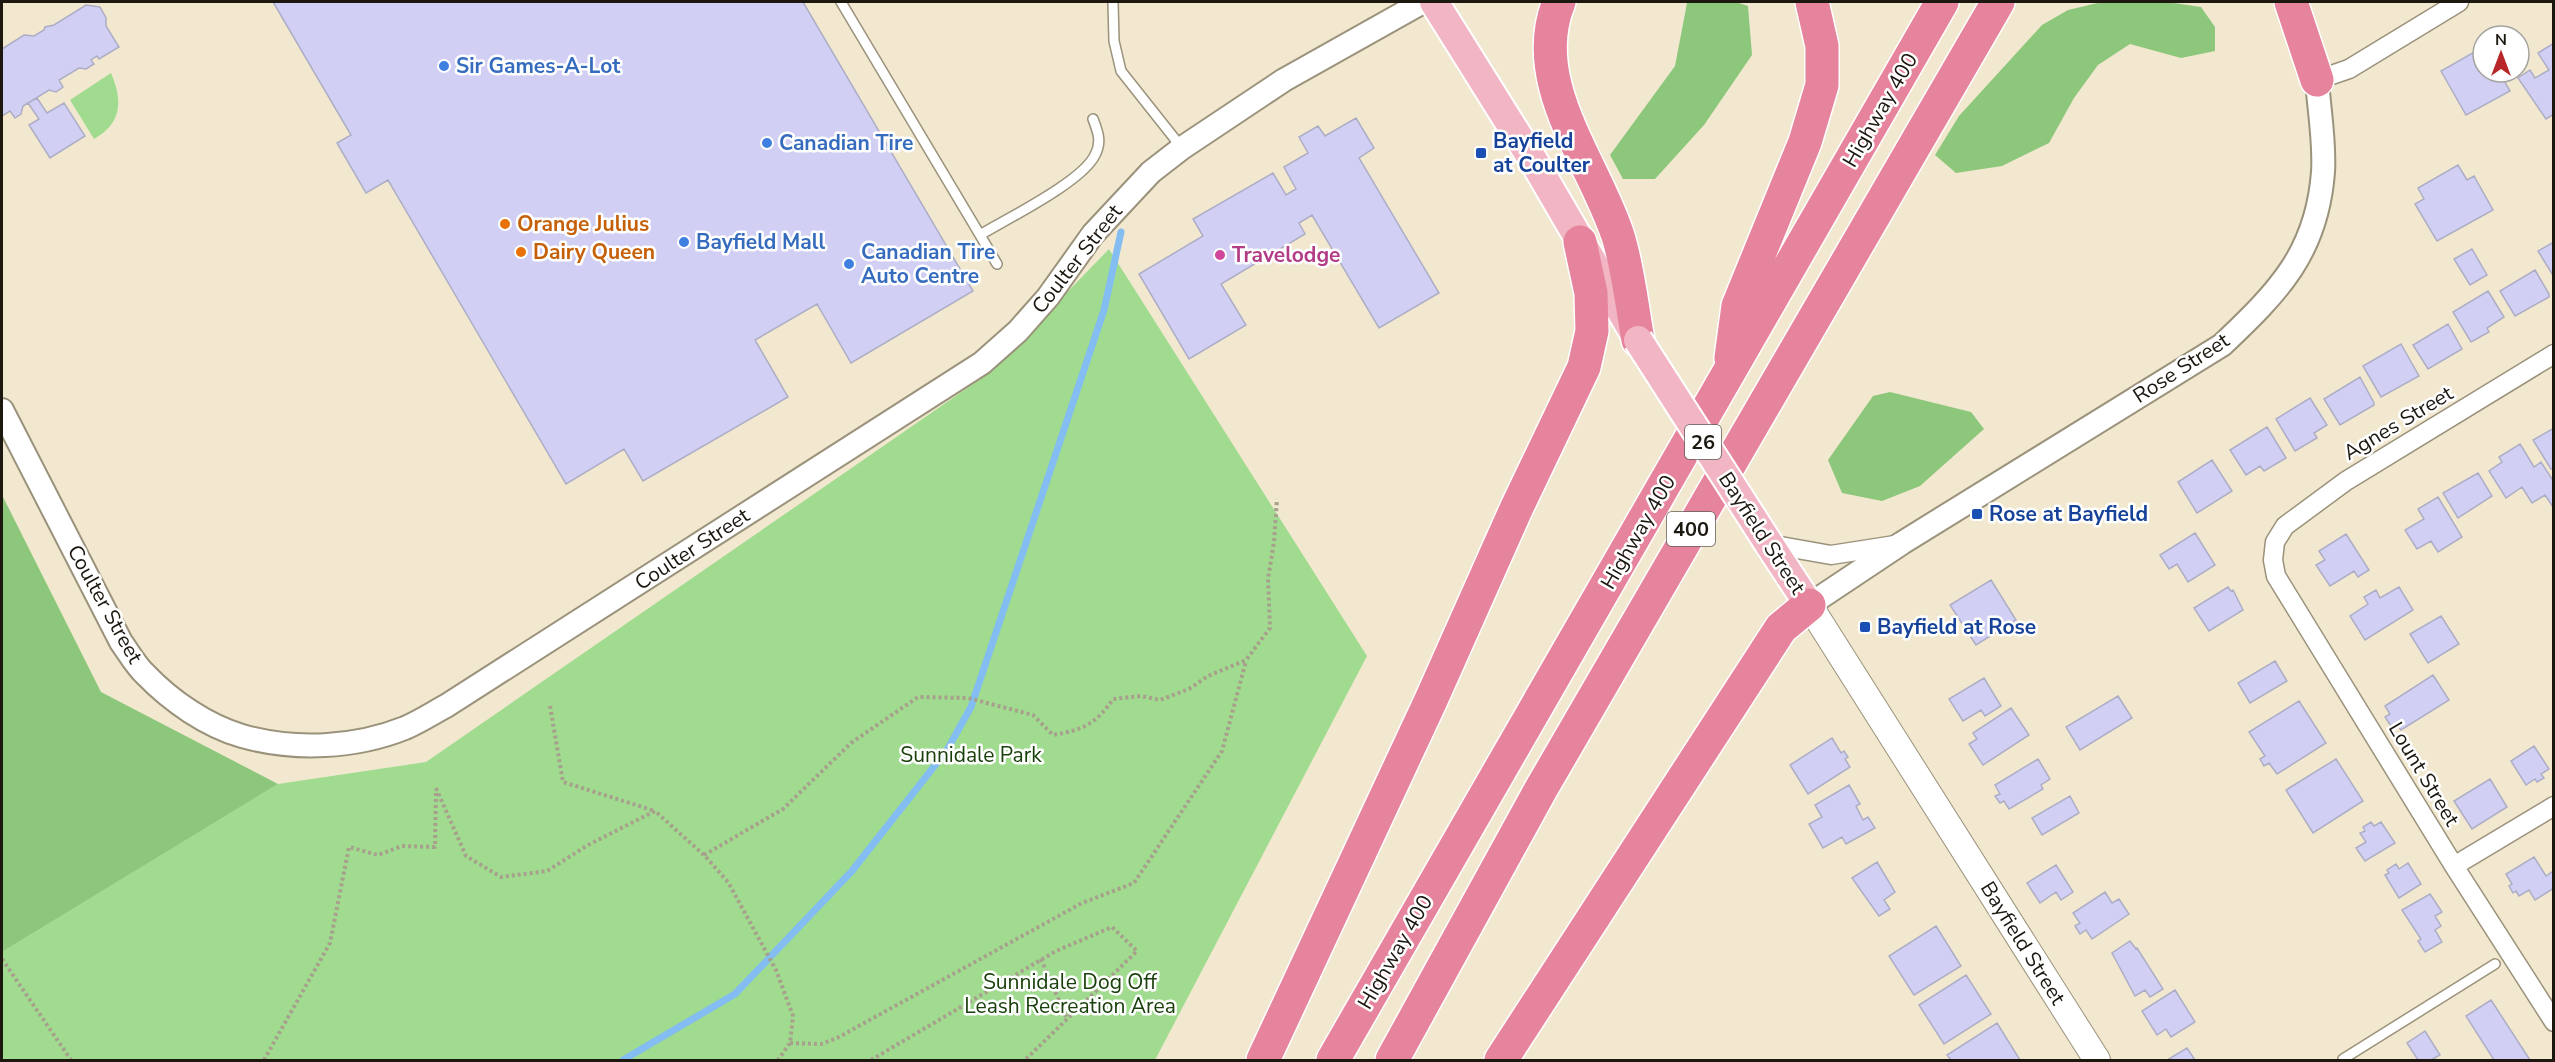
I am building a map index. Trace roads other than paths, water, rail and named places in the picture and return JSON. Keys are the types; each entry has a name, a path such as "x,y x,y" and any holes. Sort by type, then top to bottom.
{"highway":[{"path":"1559,2 1549,43 1554,81 1568,124 1618,236 1638,340"},
{"path":"1729,375 1738,306 1805,142 1822,85 1822,46 1812,2"},
{"name":"Highway 400","path":"1333,1060 1942,2"},
{"name":"400","path":"1392,1060 1541,789 1998,2"},
{"path":"2291,2 2317,80"},
{"path":"1263,1060 1431,700 1517,507 1584,367 1592,331 1592,293 1580,242"},
{"path":"1501,1060 1781,628 1809,605"}],"main road":[{"name":"Bayfield Street","path":"1434,2 1536,165 1638,340 2097,1060"}],"street":[{"name":"Coulter Street","path":"2,410 121,642 144,674 172,699 197,715 242,736 284,743 325,746 366,740 406,728 446,706 982,363 1018,331 1048,297 1093,234 1151,172 1182,148 1284,80 1423,2"},
{"path":"2317,80 2349,69 2459,2"},
{"name":"Rose Street","path":"1809,605 1902,543 2222,345 2277,290 2304,250 2316,215 2323,171 2317,80"},
{"name":"Agnes Street","path":"2275,542 2285,526 2346,481 2553,354"},
{"name":"Lount Street","path":"2275,542 2273,560 2276,576 2553,1022"},
{"name":"Rose Street","path":"1769,544 1831,555 1862,552 1902,543"},
{"path":"2454,866 2553,806"}],"lane":[{"path":"841,2 997,264"},
{"path":"1113,2 1114,41 1121,71 1182,148"},
{"path":"980,235 1077,176 1095,155 1100,136 1093,119"},
{"path":"2343,1060 2494,964"}],"waterway":[{"path":"623,1060 735,994 852,871 947,750 971,707 1104,310 1121,232"}],"place":[{"name":"Sir Games-A-Lot","path":"444,66"},
{"name":"Canadian Tire","path":"767,143"},
{"name":"Bayfield at Coulter","path":"1481,153"},
{"name":"Orange Julius","path":"505,224"},
{"name":"Bayfield Mall","path":"684,242"},
{"name":"Dairy Queen","path":"521,252"},
{"name":"Travelodge","path":"1220,255"},
{"name":"Canadian Tire Auto Centre","path":"849,264"},
{"name":"Rose at Bayfield","path":"1977,514"},
{"name":"Bayfield at Rose","path":"1865,627"}],"park label":[{"name":"Sunnidale Park","path":"971,755"},
{"name":"Sunnidale Dog Off Leash Recreation Area","path":"1070,994"}]}
